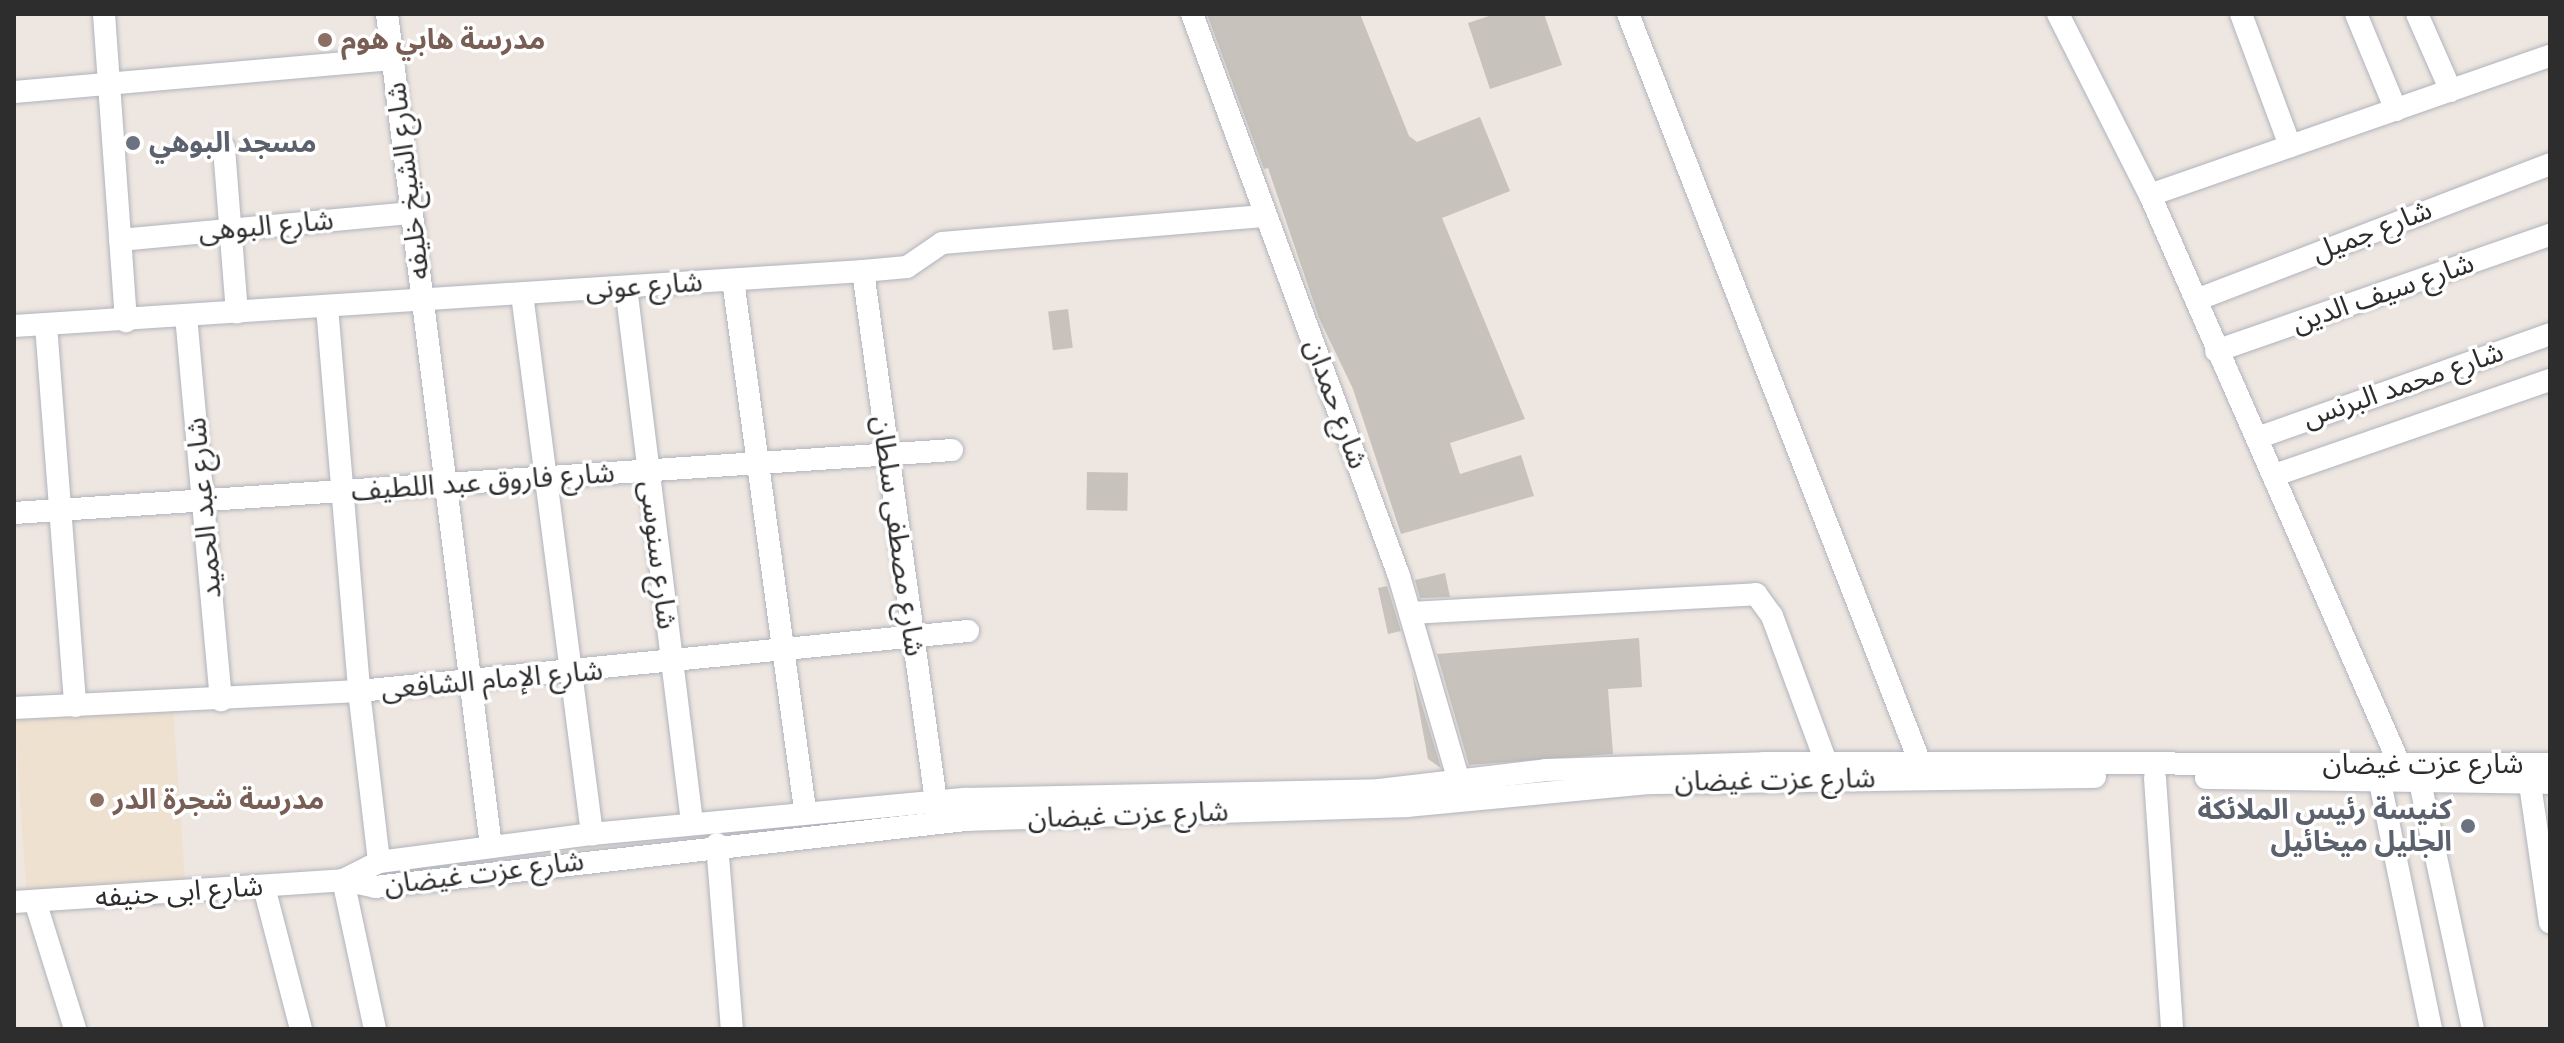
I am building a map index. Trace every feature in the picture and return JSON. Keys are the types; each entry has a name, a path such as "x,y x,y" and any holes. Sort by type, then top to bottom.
{"street":[{"path":"104,14 126,321"},
{"name":"شارع الشيخ خليفه","path":"387,14 442,486 491,847"},
{"name":"شارع حمدان","path":"1192,14 1410,613 1462,790"},
{"path":"1628,14 1922,768"},
{"path":"2058,14 2150,195 2216,351 2411,769 2473,1029"},
{"path":"2241,14 2290,146"},
{"path":"2356,14 2396,110"},
{"path":"2417,14 2451,91"},
{"path":"2150,195 2550,56"},
{"path":"14,92 393,59"},
{"path":"224,148 237,312"},
{"name":"شارع جميل","path":"2196,300 2550,164"},
{"name":"شارع البوهى","path":"120,240 412,213"},
{"name":"شارع عونى","path":"14,326 863,271 907,267 950,242 1266,216"},
{"name":"شارع سيف الدين","path":"2216,351 2550,235"},
{"name":"شارع مصطفى سلطان","path":"863,271 936,801"},
{"path":"733,280 805,810"},
{"name":"شارع سنوسى","path":"626,287 692,822"},
{"path":"522,294 592,834"},
{"path":"327,307 359,691 379,862"},
{"name":"شارع عبد الحميد","path":"186,316 221,700"},
{"path":"46,325 75,706"},
{"name":"شارع محمد البرنس","path":"2257,438 2550,334"},
{"path":"2275,475 2550,380"},
{"name":"شارع فاروق عبد اللطيف","path":"14,513 952,450"},
{"path":"1410,613 1756,594 1772,616 1826,762"},
{"name":"شارع الإمام الشافعى","path":"14,708 359,691 672,664 968,631"},
{"name":"شارع عزت غيضان","path":"343,880 379,862 805,810 936,801 1462,790 1546,770 1826,762 2155,778 2411,769 2539,773"},
{"name":"شارع عزت غيضان","path":"343,880 375,887 717,844 966,820 1462,790 1922,768 2378,771"},
{"path":"2378,771 2431,1029"},
{"path":"2539,773 2550,922"},
{"path":"2155,778 2172,1029"},
{"path":"717,844 732,1029"},
{"path":"343,880 375,1029"},
{"name":"شارع ابى حنيفه","path":"25,902 343,880"},
{"path":"264,887 301,1029"},
{"path":"25,902 75,1029"}],"shaded area":[{"name":"مدرسة شجرة الدر","path":"173,708 186,889 27,900 14,719"}],"building":[{"path":"1207,14 1360,14 1409,136 1417,142 1480,117 1510,191 1442,218 1525,419 1450,443 1460,474 1521,455 1534,496 1401,534 1353,389 1319,318 1268,168 1264,169"},
{"path":"1495,14 1544,14 1562,65 1490,89 1468,23"},
{"path":"1068,309 1073,348 1053,350 1048,311"},
{"path":"1087,472 1128,473 1127,511 1086,510"},
{"path":"1445,573 1450,597 1420,598 1415,580"},
{"path":"1387,586 1401,631 1388,634 1378,588"},
{"path":"1639,638 1642,687 1608,689 1613,754 1469,765 1437,654"},
{"path":"1412,672 1441,768 1428,759"}],"place":[{"name":"مدرسة هابي هوم","path":"325,40"},
{"name":"مسجد البوهي","path":"133,143"},
{"name":"مدرسة شجرة الدر","path":"97,800"},
{"name":"كنيسة رئيس الملائكة الجليل ميخائيل","path":"2468,826"}]}
